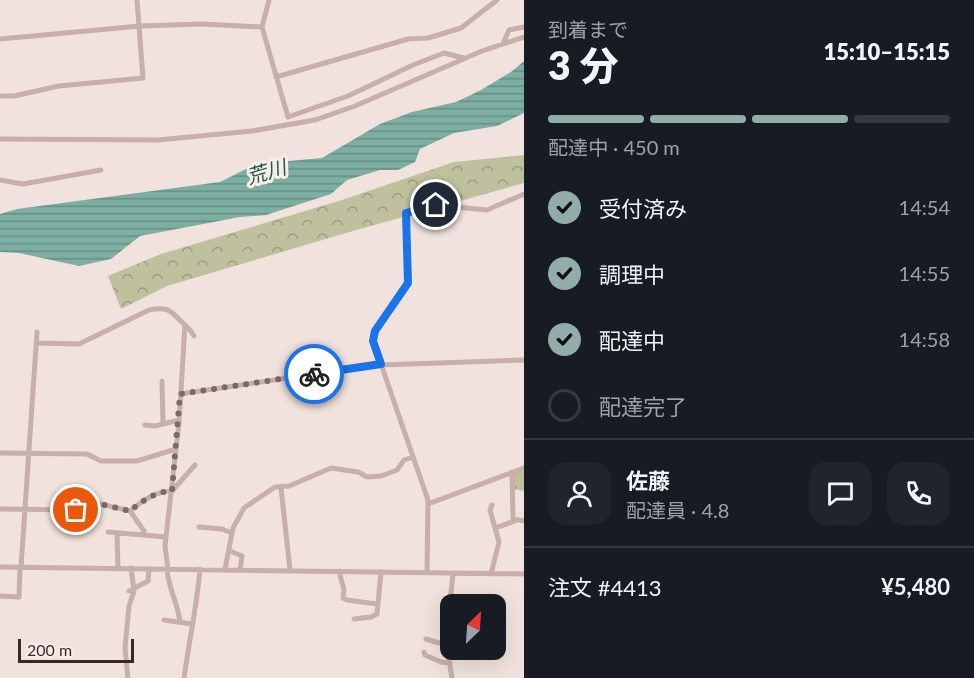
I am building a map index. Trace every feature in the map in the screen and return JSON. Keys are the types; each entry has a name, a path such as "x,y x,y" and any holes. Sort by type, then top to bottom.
{"street":[{"path":"0,96 14,96 59,86 143,78 137,0"},
{"path":"269,0 262,27 290,125"},
{"path":"276,77 408,39 428,38 459,29 497,0"},
{"path":"0,39 139,26 202,24 262,27"},
{"path":"503,44 509,30 524,27"},
{"path":"0,139 158,140 230,134 290,125 343,111 464,58 524,37"},
{"path":"288,117 348,96 413,64 444,53 464,58"},
{"path":"0,180 23,184 101,170"},
{"path":"427,573 428,504 373,341 375,331 408,283 406,213 436,205 487,210 524,194"},
{"path":"36,343 79,344 149,310 162,308 173,312 194,336"},
{"path":"180,622 179,609 169,585 165,553 179,420 185,325"},
{"path":"0,596 19,597 37,332"},
{"path":"180,394 381,364 524,360"},
{"path":"162,381 163,424"},
{"path":"145,425 179,420"},
{"path":"0,453 87,454 101,461 128,461 176,449"},
{"path":"225,569 232,533 244,508 275,487 281,488 309,476 317,476 331,468 358,472 367,477 381,476 397,470 404,460 413,457"},
{"path":"130,511 144,500 162,491 172,491 195,465"},
{"path":"428,504 524,468"},
{"path":"512,472 515,521"},
{"path":"281,488 290,570"},
{"path":"0,509 76,510 94,508 96,503 130,511 144,531 144,535"},
{"path":"491,574 499,542 490,510 492,505"},
{"path":"495,528 515,521 524,521"},
{"path":"199,527 222,529 232,533"},
{"path":"108,532 166,537"},
{"path":"117,533 118,568"},
{"path":"230,551 242,556 240,570"},
{"path":"0,567 524,574"},
{"path":"128,678 125,648 131,568"},
{"path":"131,590 148,581 149,569"},
{"path":"184,678 192,624 198,603 200,569"},
{"path":"339,572 344,590 343,598 377,604"},
{"path":"354,619 375,616 381,572"},
{"path":"452,594 453,573"},
{"path":"164,620 192,624"},
{"path":"426,639 440,643"},
{"path":"424,652 425,656 431,659 450,663"},
{"path":"450,660 452,678"}],"green space":[{"path":"524,155 524,183 167,286 121,309 108,276 161,254 342,200 454,162"},
{"path":"524,470 524,491 513,489 513,473"}],"water":[{"name":"荒川","path":"524,61 524,113 497,126 454,133 420,149 415,162 398,170 380,170 347,180 331,194 266,215 240,217 140,236 111,259 79,266 19,253 0,252 0,214 17,209 220,182 256,164 322,158 380,124 412,112 456,102 481,90 511,72"}],"way so far":[{"path":"76,510 94,508 96,503 130,511 144,500 162,491 172,491 180,394 314,374"}],"route":[{"path":"314,374 381,364 373,341 375,331 385,314 405,290 409,278 406,213 436,205"}]}
